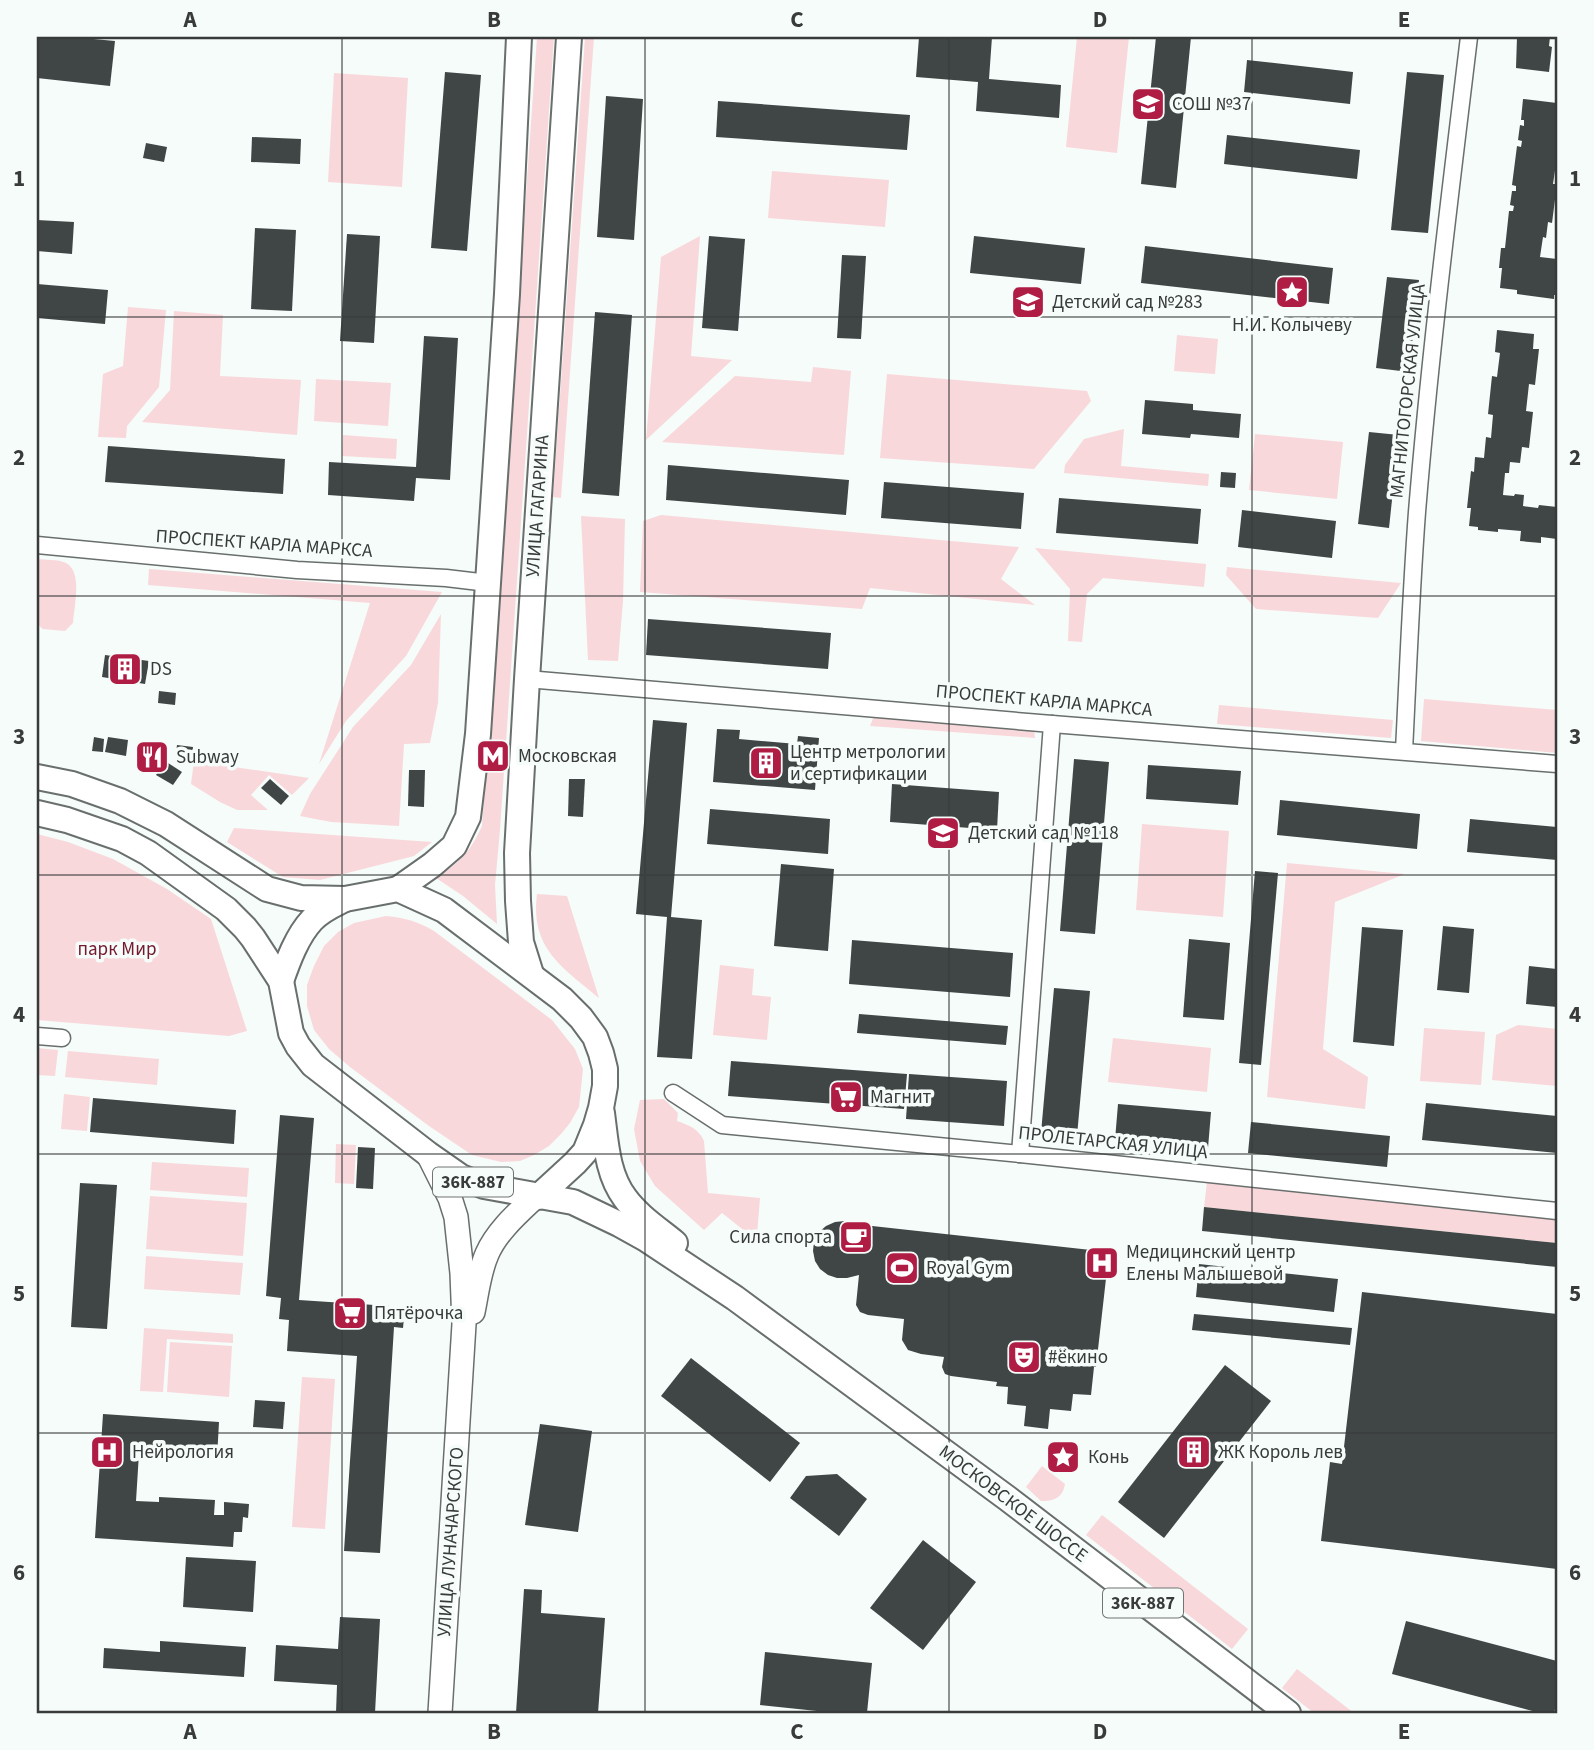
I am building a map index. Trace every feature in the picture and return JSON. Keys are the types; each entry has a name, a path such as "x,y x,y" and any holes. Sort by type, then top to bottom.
{"main road":[{"path":"37,777 72,784 120,801 166,824 267,889 301,898 345,899 398,888 454,846 468,817 478,734 507,294 519,37"},
{"name":"УЛИЦА ГАГАРИНА","path":"531,974 521,942 517,865 569,37"},
{"name":"МОСКОВСКОЕ ШОССЕ","path":"37,813 67,820 121,839 148,853 226,909 254,939 281,981 290,1033 313,1065 428,1154 461,1177 484,1186 573,1202 646,1240 735,1298 1017,1506 1288,1713"},
{"name":"МОСКОВСКОЕ ШОССЕ","path":"398,888 444,910 531,974 562,999 595,1037 605,1069 601,1108 590,1143 575,1163 537,1196"},
{"path":"281,981 302,934 312,920 328,907 345,899"},
{"name":"МОСКОВСКОЕ ШОССЕ","path":"601,1108 608,1161 626,1200 735,1298"},
{"name":"УЛИЦА ЛУНАЧАРСКОГО","path":"428,1154 450,1198 456,1217 463,1273 462,1371 440,1713"},
{"name":"УЛИЦА ЛУНАЧАРСКОГО","path":"462,1371 481,1270 487,1252 506,1226 537,1196"}],"street":[{"name":"МАГНИТОГОРСКАЯ УЛИЦА","path":"1404,751 1417,510 1468,37"},
{"name":"ПРОСПЕКТ КАРЛА МАРКСА","path":"37,545 297,570 446,578 488,583"},
{"name":"ПРОСПЕКТ КАРЛА МАРКСА","path":"527,679 1557,764"},
{"path":"1020,1154 1052,724"},
{"path":"37,1036 62,1038"},
{"name":"ПРОЛЕТАРСКАЯ УЛИЦА","path":"673,1093 722,1125 1557,1212"}],"green space":[{"path":"537,37 554,37 495,885 497,924 436,878 464,856 482,826"},
{"path":"585,37 594,37 561,498 553,497"},
{"path":"1077,37 1129,37 1117,153 1066,147"},
{"path":"334,73 408,78 402,187 328,182"},
{"path":"772,171 889,180 885,227 768,218"},
{"path":"700,236 691,356 732,360 646,440 661,257"},
{"path":"128,307 166,310 159,387 127,426 126,438 98,437 103,374 123,366"},
{"path":"174,311 223,315 220,376 301,380 297,435 142,422 170,390"},
{"path":"1177,335 1218,339 1215,374 1174,371"},
{"path":"813,367 851,371 844,455 662,442 735,376 811,382"},
{"path":"887,374 1087,391 1091,401 1034,469 880,458"},
{"path":"316,379 391,383 388,426 314,421"},
{"path":"1124,429 1121,466 1209,474 1208,486 1064,473 1065,465 1084,439"},
{"path":"1255,434 1343,442 1337,499 1249,490"},
{"path":"343,435 397,439 396,459 342,456"},
{"path":"661,515 1019,547 1001,579 1035,605 870,588 862,609 640,592 643,521"},
{"path":"581,516 625,519 618,661 588,660"},
{"path":"1035,548 1206,564 1204,587 1103,578 1087,594 1082,642 1068,641 1070,589"},
{"path":"37,559 66,563 74,574 76,590 73,623 65,631 43,629 37,624"},
{"path":"1227,567 1401,583 1378,618 1256,609 1226,575"},
{"path":"149,569 442,592 406,656 346,721 319,764 370,603 148,585"},
{"path":"441,614 438,703 430,743 404,744 399,826 331,822 300,816 310,794 353,727 411,665"},
{"path":"1424,699 1557,710 1557,753 1421,741"},
{"path":"1219,705 1393,720 1391,738 1217,724"},
{"path":"874,716 1034,729 1035,738 870,726"},
{"path":"194,761 309,778 292,795 269,775 251,795 268,810 237,810 191,784"},
{"path":"1142,824 1229,831 1223,917 1136,910"},
{"path":"234,828 432,842 414,856 320,880 283,877 227,842"},
{"name":"парк Мир","path":"37,834 113,859 167,889 211,919 247,1031 229,1036 37,1020"},
{"path":"1287,863 1405,874 1335,902 1323,1049 1368,1077 1365,1109 1267,1097"},
{"path":"537,894 567,896 599,998 561,966 544,942 536,913"},
{"path":"386,916 411,920 434,931 552,1020 575,1049 583,1069 579,1107 570,1123 549,1146 520,1161 501,1162 472,1155 350,1067 329,1049 314,1030 307,1006 307,985 324,946 338,932 354,923"},
{"path":"720,965 754,969 752,995 771,997 767,1040 713,1035"},
{"path":"1518,1025 1557,1029 1557,1086 1492,1080 1496,1035"},
{"path":"1424,1028 1485,1032 1481,1085 1420,1081"},
{"path":"1113,1038 1211,1048 1207,1092 1108,1082"},
{"path":"37,1048 58,1050 55,1076 37,1075"},
{"path":"68,1051 159,1059 157,1085 65,1077"},
{"path":"64,1094 90,1097 87,1131 61,1129"},
{"path":"664,1099 678,1113 677,1121 693,1128 704,1141 708,1193 760,1198 757,1235 751,1236 722,1213 704,1230 655,1186 640,1161 634,1129 640,1100"},
{"path":"336,1144 356,1145 354,1184 335,1183"},
{"path":"152,1162 249,1168 247,1197 150,1190"},
{"path":"1207,1182 1557,1217 1557,1243 1204,1207"},
{"path":"150,1196 247,1203 243,1256 146,1249"},
{"path":"146,1256 243,1263 240,1295 144,1289"},
{"path":"144,1328 233,1334 233,1343 167,1339 163,1392 140,1391"},
{"path":"170,1342 232,1346 229,1397 167,1392"},
{"path":"302,1377 335,1379 325,1529 292,1527"},
{"path":"1042,1466 1065,1484 1060,1495 1050,1501 1041,1501 1026,1487"},
{"path":"1102,1515 1248,1629 1232,1649 1086,1535"},
{"path":"1297,1669 1354,1713 1314,1713 1282,1688"}],"building":[{"path":"37,37 115,41 110,86 37,78"},
{"path":"919,37 992,37 989,79 1061,85 1059,118 976,111 978,82 916,77"},
{"path":"1156,37 1191,37 1176,188 1141,184"},
{"path":"1517,37 1550,37 1549,46 1552,47 1549,72 1516,68"},
{"path":"1247,60 1353,72 1350,104 1244,92"},
{"path":"445,72 481,75 467,251 431,248"},
{"path":"1407,72 1444,75 1428,233 1391,230"},
{"path":"606,96 643,99 634,240 597,237"},
{"path":"1523,99 1557,103 1557,157 1553,184 1557,184 1552,223 1548,222 1540,257 1557,259 1557,295 1554,295 1554,299 1517,294 1517,290 1500,288 1501,248 1505,248 1509,211 1513,211 1514,206 1510,205 1512,191 1516,191 1516,186 1512,185 1517,146 1521,147 1522,141 1518,140 1520,125 1524,126 1524,120 1521,120"},
{"path":"718,101 910,115 907,150 716,137"},
{"path":"1227,135 1360,150 1357,179 1224,164"},
{"path":"252,137 301,139 300,164 251,162"},
{"path":"146,143 167,147 164,162 143,158"},
{"path":"37,220 74,222 72,254 37,251"},
{"path":"255,228 296,230 292,311 251,309"},
{"path":"347,234 380,236 374,343 340,341"},
{"path":"709,236 745,239 738,331 702,328"},
{"path":"974,236 1085,248 1081,284 970,273"},
{"path":"1145,246 1333,268 1329,304 1141,283"},
{"path":"842,255 866,256 861,339 837,338"},
{"path":"1387,277 1419,280 1409,372 1376,368"},
{"path":"37,284 108,290 105,324 37,318"},
{"path":"595,312 632,315 619,496 582,493"},
{"path":"1497,330 1534,334 1533,349 1539,349 1535,385 1529,384 1526,411 1533,412 1529,448 1522,447 1520,463 1510,462 1509,473 1505,473 1503,495 1524,495 1523,506 1557,507 1557,539 1541,537 1541,543 1520,541 1521,531 1498,529 1498,532 1469,526 1471,508 1467,508 1471,471 1474,472 1475,457 1484,458 1486,437 1491,438 1493,415 1488,414 1492,376 1497,377 1500,353 1495,352"},
{"path":"424,336 458,338 450,480 416,478 414,501 328,495 329,462 416,467"},
{"path":"1145,400 1193,404 1193,410 1241,414 1239,438 1142,434"},
{"path":"1369,432 1399,435 1389,528 1358,524"},
{"path":"108,446 285,459 283,494 105,482"},
{"path":"668,465 849,480 846,515 666,500"},
{"path":"1221,472 1236,473 1235,488 1220,487"},
{"path":"884,482 1024,493 1021,529 881,518"},
{"path":"1059,498 1201,509 1198,544 1056,533"},
{"path":"1242,510 1336,521 1332,558 1238,547"},
{"path":"648,619 831,633 828,669 646,655"},
{"name":"DS","path":"105,655 149,661 145,684 102,677"},
{"path":"159,691 176,693 175,705 158,703"},
{"path":"653,720 687,723 671,917 702,920 692,1059 657,1057 667,917 636,914"},
{"name":"Центр метрологии и сертификации","path":"717,729 740,730 739,739 797,744 798,736 819,738 815,790 713,782"},
{"path":"94,737 104,739 103,752 92,751"},
{"path":"108,737 128,740 126,756 105,752"},
{"path":"177,745 193,747 192,757 176,754"},
{"path":"1074,759 1109,762 1095,934 1060,931"},
{"path":"165,761 182,772 173,785 156,775"},
{"path":"1148,765 1241,771 1238,805 1146,799"},
{"path":"409,770 425,770 424,807 408,806"},
{"path":"270,779 289,796 281,805 261,788"},
{"path":"569,779 585,779 583,817 568,816"},
{"path":"892,784 999,792 997,830 890,822"},
{"path":"1280,800 1420,814 1417,849 1277,835"},
{"path":"710,809 830,819 828,854 707,844"},
{"path":"1470,819 1557,827 1557,860 1467,852"},
{"path":"781,864 834,869 828,951 774,946"},
{"path":"1255,871 1278,873 1261,1065 1239,1063"},
{"path":"1443,926 1474,929 1469,993 1437,990"},
{"path":"1362,927 1403,930 1394,1046 1353,1042"},
{"path":"1189,939 1230,943 1224,1020 1183,1017"},
{"path":"852,940 1013,953 1010,997 849,984"},
{"path":"1529,966 1557,969 1557,1007 1526,1004"},
{"path":"1054,988 1090,991 1077,1136 1041,1133"},
{"path":"859,1014 1008,1026 1006,1045 857,1033"},
{"path":"731,1061 907,1074 904,1109 728,1096"},
{"path":"909,1074 1007,1081 1004,1126 906,1119"},
{"path":"93,1098 236,1110 234,1144 90,1132"},
{"path":"1426,1103 1557,1116 1557,1153 1422,1140"},
{"path":"1118,1104 1211,1112 1208,1148 1115,1140"},
{"path":"280,1115 314,1118 299,1300 405,1307 403,1328 394,1327 380,1553 344,1551 357,1356 287,1351 289,1320 279,1319 281,1298 266,1296"},
{"path":"1251,1122 1390,1136 1387,1167 1248,1153"},
{"path":"358,1147 375,1148 373,1189 356,1188"},
{"path":"80,1183 117,1185 107,1329 71,1327"},
{"path":"1204,1207 1557,1243 1557,1267 1202,1231"},
{"path":"835,1222 1109,1252 1091,1395 1073,1394 1071,1411 1050,1409 1048,1429 1024,1426 1026,1406 1007,1404 1008,1387 996,1386 997,1382 945,1374 942,1367 944,1357 908,1350 902,1340 904,1319 860,1312 856,1305 859,1275 837,1278 820,1269 815,1261 814,1241 819,1232"},
{"path":"1199,1264 1338,1279 1334,1312 1196,1297"},
{"path":"1362,1292 1557,1314 1557,1569 1321,1541 1330,1462 1342,1464"},
{"path":"1194,1314 1352,1328 1350,1345 1192,1330"},
{"path":"691,1358 800,1443 770,1482 661,1396"},
{"name":"ЖК Король лев","path":"1225,1365 1271,1401 1164,1538 1118,1502"},
{"path":"255,1400 285,1402 283,1429 253,1427"},
{"path":"103,1414 219,1422 217,1458 139,1453 136,1501 159,1502 159,1497 215,1500 214,1515 224,1515 224,1502 249,1504 248,1518 243,1517 242,1532 234,1532 233,1547 95,1538"},
{"path":"540,1424 592,1431 578,1532 525,1525"},
{"path":"837,1474 867,1499 839,1536 790,1498 806,1476"},
{"path":"923,1540 976,1582 923,1650 870,1608"},
{"path":"186,1557 256,1561 253,1612 183,1607"},
{"path":"524,1589 542,1590 541,1613 605,1618 598,1713 516,1713"},
{"path":"340,1617 380,1619 375,1713 336,1713 337,1685 274,1681 276,1645 338,1649"},
{"path":"1406,1621 1557,1661 1557,1702 1554,1713 1540,1713 1392,1674"},
{"path":"160,1641 246,1647 244,1677 103,1668 104,1648 160,1652"},
{"path":"765,1652 872,1663 867,1713 836,1713 760,1705"}],"place":[{"name":"СОШ №37","path":"1148,104"},
{"name":"Н.И. Колычеву","path":"1292,292"},
{"name":"Детский сад №283","path":"1028,302"},
{"name":"DS","path":"125,669"},
{"name":"Московская","path":"493,756"},
{"name":"Subway","path":"152,757"},
{"name":"Центр метрологии и сертификации","path":"766,763"},
{"name":"Детский сад №118","path":"943,833"},
{"name":"Магнит","path":"846,1097"},
{"name":"Сила спорта","path":"856,1237"},
{"name":"Медицинский центр Елены Малышевой","path":"1102,1263"},
{"name":"Royal Gym","path":"902,1268"},
{"name":"Пятёрочка","path":"350,1313"},
{"name":"#ёкино","path":"1024,1357"},
{"name":"Нейрология","path":"107,1452"},
{"name":"ЖК Король лев","path":"1194,1452"},
{"name":"Конь","path":"1063,1457"}]}
